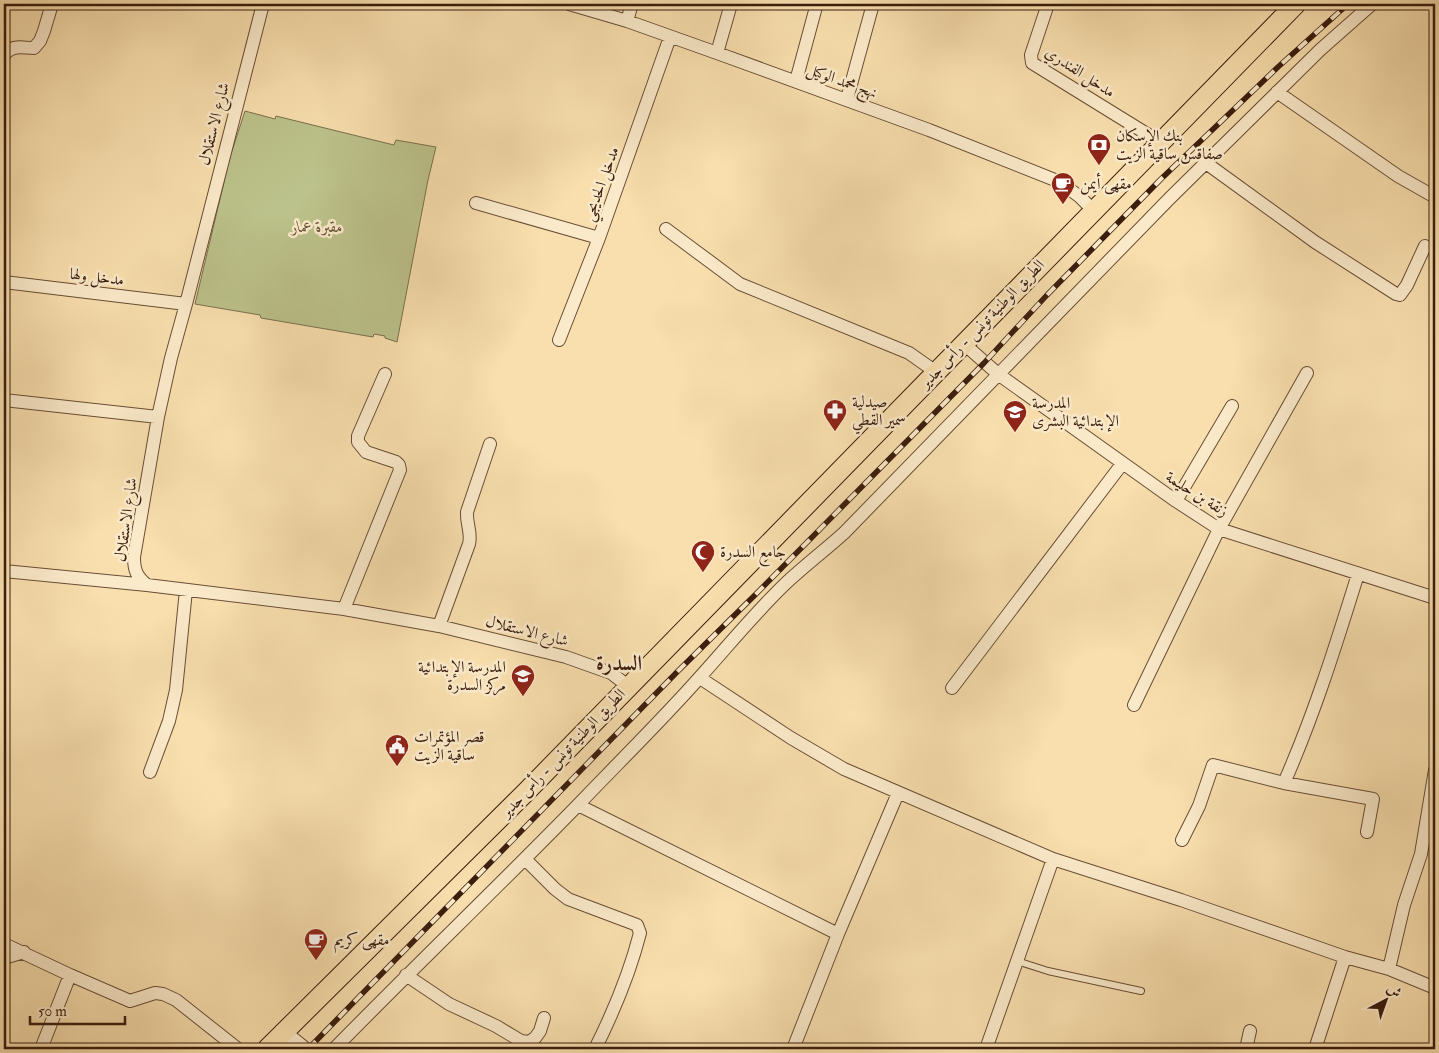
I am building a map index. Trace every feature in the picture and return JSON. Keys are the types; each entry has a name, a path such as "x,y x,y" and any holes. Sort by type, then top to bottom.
{"main road":[{"name":"الطريق الوطنية تونس - رأس جدير","path":"267,1049 525,793 1296,4"}],"street":[{"path":"4,55 14,46 34,48 40,42 52,4"},
{"name":"شارع الاستقلال","path":"263,4 186,304 170,358 134,558 134,570 147,585 344,609 439,626 566,657 611,672 628,686"},
{"name":"نهج محمد الوكيل","path":"569,4 627,21 846,99 1060,182 1080,197 1093,210"},
{"path":"627,21 632,4"},
{"path":"717,53 731,4"},
{"path":"846,99 873,4"},
{"name":"مدخل الفندري","path":"1048,4 1030,55 1032,63 1160,142"},
{"path":"334,1049 578,805 700,678 733,638 784,585 844,533 1206,163 1320,50 1372,4"},
{"path":"796,81 816,7"},
{"name":"مدخل الحديجي","path":"559,340 599,238 670,37"},
{"path":"1277,92 1398,176 1435,197"},
{"path":"1206,163 1315,242 1396,294 1400,295 1406,286 1425,246"},
{"path":"476,202 599,238"},
{"path":"666,229 740,284 909,353 936,372"},
{"name":"مدخل ولها","path":"4,282 186,304"},
{"name":"زنقة بن حليمة","path":"964,343 998,374 1122,464 1219,528 1435,598"},
{"path":"1134,705 1219,528 1307,373"},
{"path":"344,609 400,470 396,462 366,452 358,442 358,436 385,374"},
{"path":"4,400 158,417"},
{"path":"1176,501 1232,406"},
{"path":"439,626 469,544 471,536 467,512 490,444"},
{"path":"952,688 1122,464"},
{"path":"4,571 147,585"},
{"path":"1284,783 1304,738 1323,685 1358,574"},
{"path":"150,772 169,721 176,690 186,590"},
{"path":"700,678 790,738 844,768 1053,859 1181,900 1345,958 1389,969 1435,988"},
{"path":"1182,840 1199,806 1213,765 1284,783 1373,799 1367,832"},
{"path":"1389,969 1404,905 1420,854 1435,770"},
{"path":"793,1049 838,934 898,793"},
{"path":"578,805 838,934"},
{"path":"525,859 555,889 568,899 637,925 640,933 605,1029 595,1049"},
{"path":"986,1049 1053,859"},
{"path":"4,944 130,1001 155,993 163,994 176,1000 238,1049"},
{"path":"4,958 24,952"},
{"path":"1315,1049 1345,958"},
{"path":"41,1049 70,975"},
{"path":"406,975 449,1004 496,1026 521,1041 529,1042 534,1038 540,1031 544,1018"},
{"path":"283,1032 304,1049"},
{"path":"1246,1049 1250,1032"}],"lane":[{"path":"1017,961 1048,971 1140,991"}],"green space":[{"name":"مقبرة عمار","path":"245,111 275,119 276,116 394,145 396,140 436,147 397,342 385,338 385,336 374,334 373,337 261,318 260,315 195,304 230,157"}],"railway":[{"path":"308,1049 678,671 984,363 1047,295 1161,179 1278,67 1348,4"}],"place":[{"name":"بنك الإسكان صفاقس ساقية الزيت","path":"1099,166"},
{"name":"مقهى أيمن","path":"1063,205"},
{"name":"صيدلية سمير القطي","path":"835,432"},
{"name":"المدرسة الإبتدائية البشرى","path":"1015,433"},
{"name":"جامع السدرة","path":"703,573"},
{"name":"المدرسة الإبتدائية مركز السدرة","path":"523,697"},
{"name":"قصر المؤتمرات ساقية الزيت","path":"397,767"},
{"name":"مقهى كريم","path":"316,961"}],"district":[{"name":"السدرة","path":"619,663"}]}
